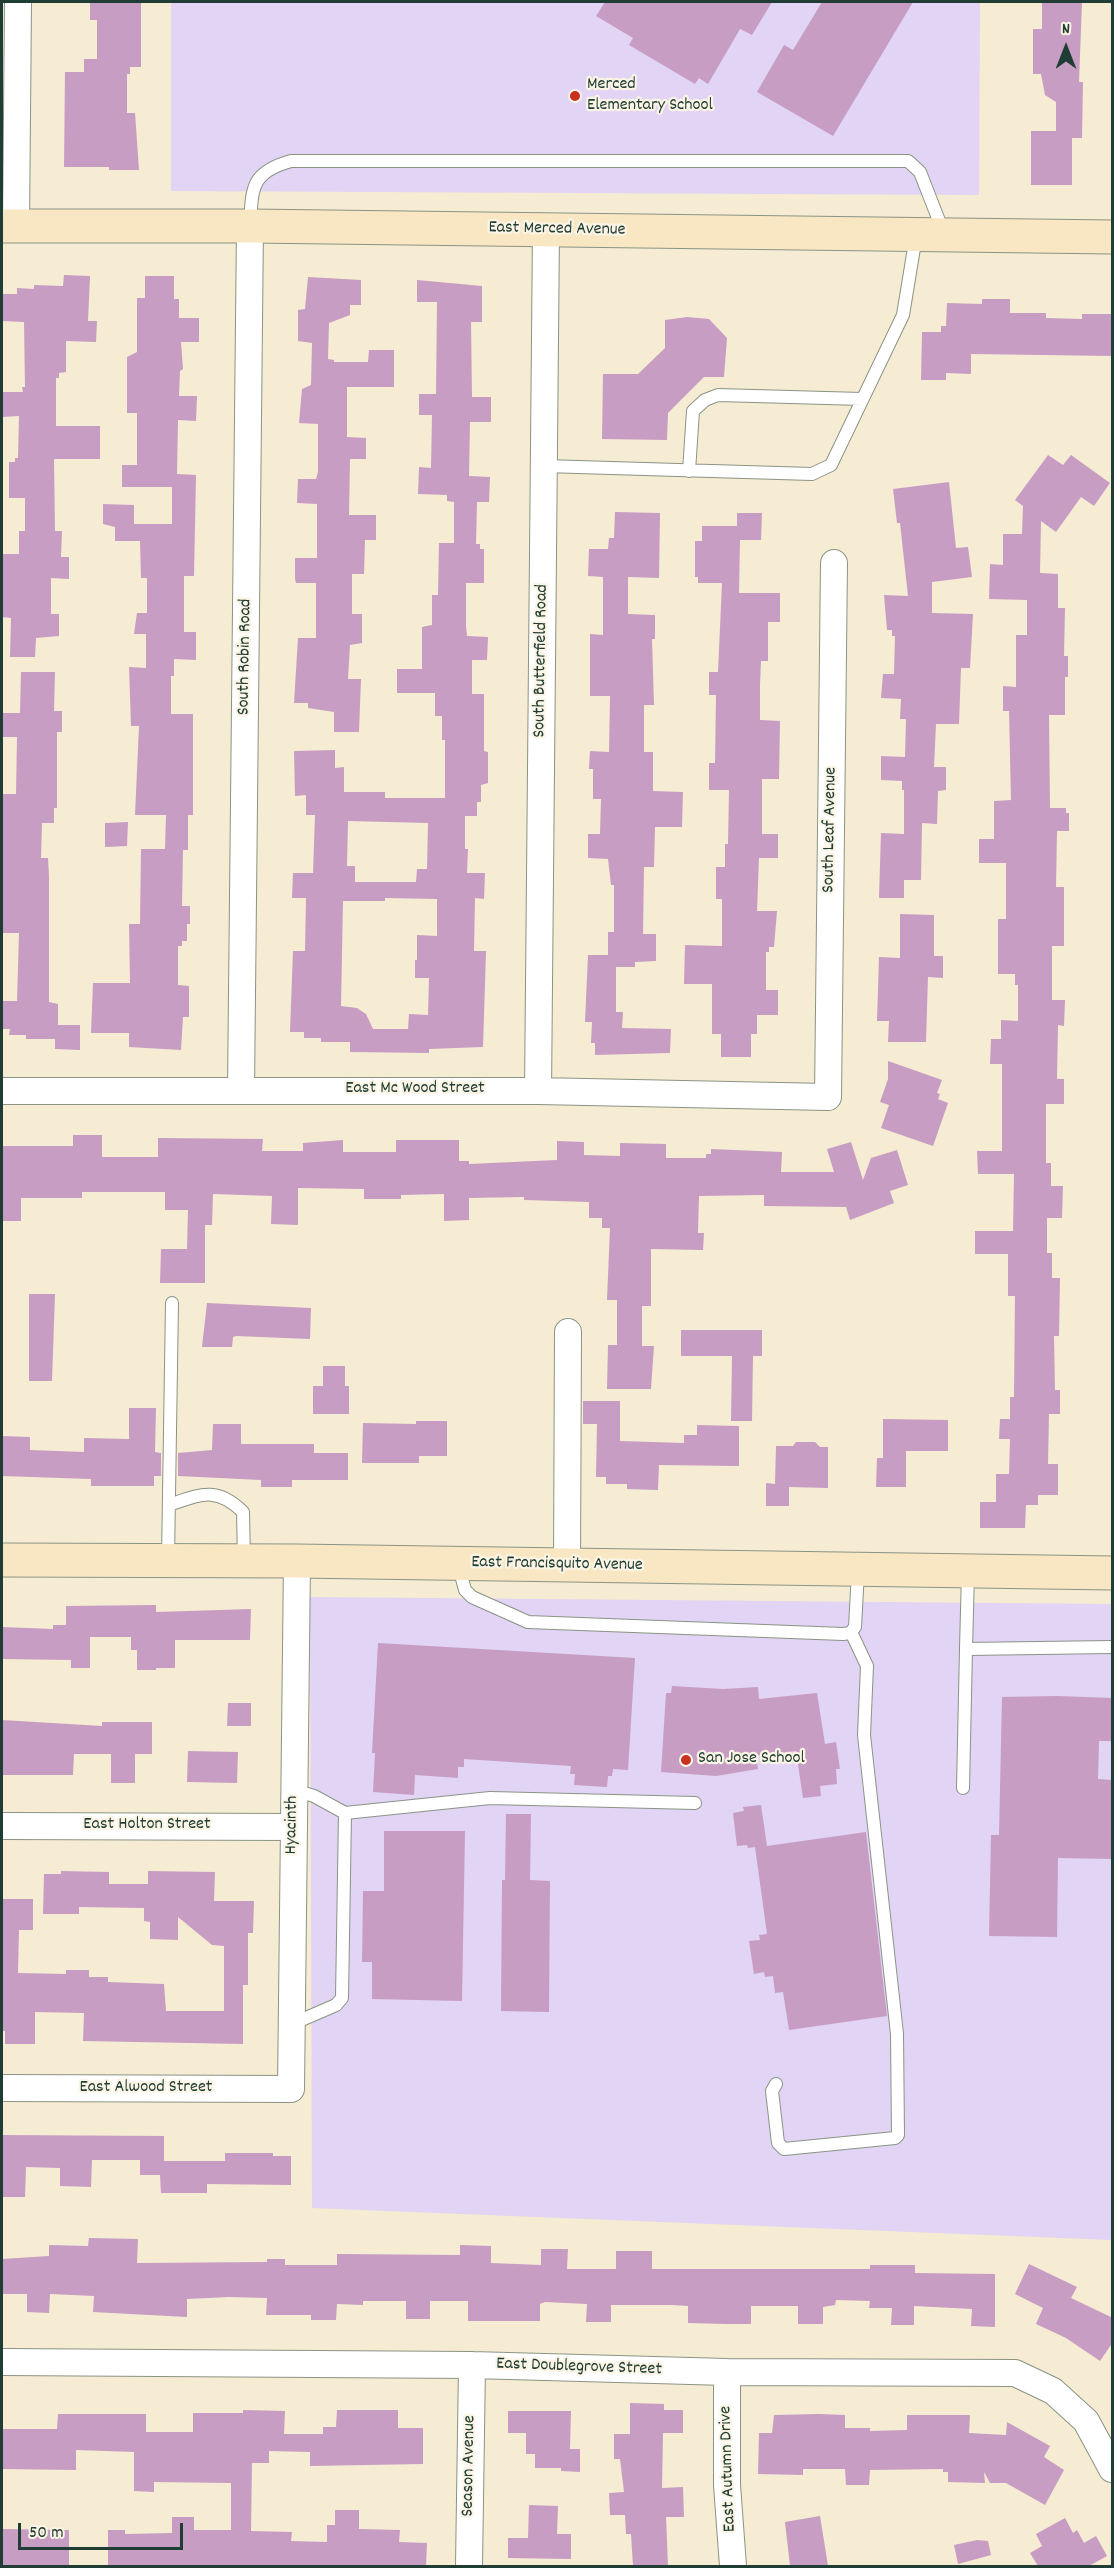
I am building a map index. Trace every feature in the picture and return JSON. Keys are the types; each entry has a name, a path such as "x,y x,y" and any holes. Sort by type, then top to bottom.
{"street":[{"path":"9,226 18,2"},
{"name":"East Merced Avenue","path":"9,226 250,226 1113,237"},
{"name":"South Robin Road","path":"242,1089 250,226"},
{"name":"South Butterfield Road","path":"538,1091 546,230"},
{"name":"South Leaf Avenue","path":"828,1097 834,563"},
{"name":"East Mc Wood Street","path":"2,1091 242,1089 538,1091 828,1097"},
{"path":"567,1565 568,1332"},
{"name":"East Francisquito Avenue","path":"2,1560 244,1560 1113,1573"},
{"name":"Hyacinth","path":"291,2089 297,1561"},
{"name":"East Holton Street","path":"2,1826 293,1827"},
{"name":"East Alwood Street","path":"2,2088 291,2089"},
{"name":"East Doublegrove Street","path":"2,2362 472,2365 727,2372 1015,2373 1053,2391 1086,2421 1113,2469"},
{"name":"Season Avenue","path":"469,2566 472,2365"},
{"name":"East Autumn Drive","path":"727,2372 727,2485 733,2566"}],"lane":[{"path":"250,226 253,188 258,178 266,170 291,161 908,161 920,172 930,235 903,315 831,465 812,474 544,466"},
{"path":"689,471 693,411 705,400 718,394 862,399"},
{"path":"168,1560 172,1303"},
{"path":"169,1505 192,1497 211,1494 230,1499 243,1512 244,1560"},
{"path":"458,1563 465,1590 472,1597 528,1622 851,1632"},
{"path":"851,1632 855,1627 858,1569"},
{"path":"963,1788 969,1571"},
{"path":"776,2084 772,2091 777,2143 784,2149 895,2138 898,2135 897,2034 864,1736 867,1666 851,1632"},
{"path":"966,1649 1113,1647"},
{"path":"293,1790 314,1796 345,1813 490,1798 695,1803"},
{"path":"292,2024 336,2005 342,1998 345,1813"}],"shaded area":[{"name":"Merced Elementary School","path":"171,2 980,2 979,195 171,191"},
{"path":"310,1597 1112,1604 1112,2240 312,2208"}],"building":[{"path":"90,2 141,2 141,67 130,67 130,74 127,74 127,113 135,113 139,170 64,167 65,72 84,72 84,59 97,59 97,20 90,20"},
{"path":"605,2 772,2 752,35 740,29 708,84 699,78 695,84 629,45 633,38 596,16"},
{"path":"822,2 913,2 833,136 757,92 784,45 793,50"},
{"path":"1042,2 1082,2 1079,82 1083,82 1082,138 1072,138 1072,185 1031,185 1031,131 1056,131 1056,102 1045,95 1041,74 1033,74 1033,29 1042,29"},
{"path":"64,275 90,276 88,321 97,321 96,342 66,341 66,372 59,373 59,378 56,378 56,426 100,426 100,459 54,459 55,531 62,531 61,557 69,557 69,579 51,578 51,614 59,614 59,636 36,638 35,657 10,657 11,618 2,617 2,554 19,554 19,531 25,531 25,498 9,498 9,462 15,462 15,458 18,458 19,416 3,417 2,392 23,392 22,387 25,387 24,322 3,321 3,294 17,294 17,288 34,289 34,285 63,286"},
{"path":"145,276 174,276 174,299 179,299 179,318 199,318 199,342 181,342 183,369 180,371 179,396 197,396 196,421 178,420 177,474 196,475 194,576 184,576 184,632 196,632 196,660 174,659 174,676 171,676 171,714 193,714 193,815 188,815 188,850 183,850 182,906 190,906 190,924 187,924 187,941 182,941 182,946 178,946 178,985 189,986 189,1017 183,1017 181,1050 129,1047 129,1033 91,1033 93,983 130,983 129,924 140,924 141,849 165,849 166,815 135,815 139,726 131,726 129,667 146,668 146,634 134,634 137,613 147,613 147,578 141,578 140,541 115,541 115,527 103,524 103,504 134,505 134,524 172,524 172,487 122,487 122,465 137,465 137,413 127,413 127,357 137,352 137,298 145,298"},
{"path":"308,277 361,280 361,305 350,305 350,315 329,323 328,359 334,362 368,362 369,350 394,350 394,387 347,387 347,437 366,438 366,459 350,459 349,515 376,515 376,540 365,540 364,574 352,574 352,614 362,614 362,643 350,645 348,679 361,679 359,732 334,732 334,712 308,708 308,703 294,703 298,638 316,638 316,583 296,583 295,579 295,558 317,558 317,504 297,503 298,479 316,479 318,472 318,424 299,423 302,389 311,385 312,343 298,341 298,310 305,309"},
{"path":"417,280 482,286 482,322 471,322 472,397 491,397 491,422 470,422 469,476 490,477 489,502 477,502 476,544 480,544 480,549 484,549 484,583 466,583 466,626 467,636 488,637 487,660 472,660 472,694 484,694 484,751 488,752 488,783 481,785 481,802 477,802 477,816 465,816 465,849 468,849 467,873 485,873 484,899 475,898 474,951 486,951 483,1047 429,1049 429,1053 350,1052 350,1042 321,1042 321,1038 304,1038 304,1032 290,1032 293,951 305,951 306,898 292,898 293,873 313,873 315,815 306,815 306,795 295,796 294,751 335,750 335,768 344,767 344,792 385,792 385,798 445,798 445,740 442,740 442,716 435,716 435,693 397,693 397,669 422,669 422,627 432,625 432,595 438,595 439,543 454,543 454,502 447,501 447,495 418,494 419,467 431,468 432,415 419,415 419,394 436,394 437,302 417,302","holes":["348,821 428,823 427,869 417,869 416,882 355,882 355,866 347,866","385,898 437,899 437,936 417,935 417,960 415,960 415,978 429,978 428,1015 409,1014 408,1029 373,1029 366,1014 357,1008 341,1006 343,901 385,901"]},
{"path":"982,299 1010,299 1010,313 1046,313 1046,318 1082,319 1082,314 1113,314 1113,356 971,354 971,374 946,373 946,380 921,380 922,332 941,332 941,326 946,326 947,303 982,304"},
{"path":"687,317 709,319 727,338 724,377 704,377 668,413 667,440 602,439 603,374 638,374 665,348 665,320"},
{"path":"1048,455 1063,465 1071,455 1110,483 1094,506 1081,497 1056,532 1041,521 1040,573 1058,574 1058,608 1065,608 1064,656 1068,656 1068,677 1065,677 1065,715 1049,715 1050,808 1066,808 1066,813 1069,813 1069,831 1057,831 1056,887 1064,887 1064,946 1052,946 1052,1000 1065,1000 1064,1026 1058,1025 1057,1079 1064,1079 1064,1104 1046,1104 1046,1163 1051,1163 1051,1186 1063,1186 1062,1218 1047,1218 1047,1253 1052,1253 1052,1278 1060,1278 1059,1336 1054,1336 1055,1390 1060,1390 1060,1414 1049,1414 1048,1464 1058,1464 1058,1495 1038,1495 1038,1505 1026,1505 1025,1528 980,1528 980,1502 996,1502 996,1474 1009,1474 1010,1439 999,1439 1000,1419 1010,1419 1010,1397 1014,1397 1015,1296 1008,1296 1008,1254 975,1254 975,1231 1013,1231 1014,1174 978,1174 977,1151 1002,1151 1002,1064 990,1064 991,1039 1001,1039 1001,1020 1018,1021 1018,985 1015,985 1015,974 998,974 998,919 1006,919 1006,863 979,863 979,839 994,839 994,801 1011,800 1009,711 1003,711 1003,686 1016,687 1016,635 1027,635 1027,600 989,599 990,564 1003,565 1003,534 1022,534 1023,506 1015,500"},
{"path":"949,482 956,548 968,547 972,577 932,582 932,613 973,614 970,668 961,668 959,724 936,724 934,767 946,767 946,790 938,791 937,824 922,823 921,880 904,880 904,898 879,898 881,833 904,834 902,781 881,780 881,756 905,757 906,719 900,719 901,699 881,698 883,674 894,674 895,636 892,636 892,630 887,630 884,595 908,596 900,523 897,523 893,489"},
{"path":"615,512 660,513 659,578 628,577 628,614 655,615 655,639 652,639 654,705 644,705 644,752 653,752 653,791 683,792 682,827 655,827 654,867 644,867 643,934 656,934 656,961 635,962 635,967 616,967 616,1012 623,1012 622,1028 671,1029 670,1053 595,1055 595,1043 591,1043 592,1022 585,1022 588,955 608,955 608,932 614,932 614,885 611,885 608,859 588,858 588,834 600,834 601,799 593,799 593,769 589,769 590,751 609,752 610,696 590,696 590,634 603,635 603,577 588,576 589,549 608,549 609,538 614,538"},
{"path":"737,513 762,513 761,540 740,540 739,593 780,593 780,622 768,622 768,661 761,661 760,685 760,720 780,721 779,779 762,779 762,834 778,834 778,858 759,858 757,911 777,911 774,947 769,947 769,952 766,952 766,990 778,990 778,1015 757,1015 757,1034 751,1034 751,1057 721,1057 721,1034 712,1034 712,984 684,984 685,945 722,946 722,899 716,899 716,867 725,867 725,844 728,844 729,790 709,790 709,763 715,763 716,695 709,695 709,672 718,672 722,583 698,583 698,577 695,577 695,541 702,541 702,526 737,526"},
{"path":"21,672 55,672 54,711 62,711 62,732 57,732 57,808 54,808 54,823 42,823 41,858 48,858 49,876 49,1002 58,1004 58,1025 80,1025 80,1050 55,1049 55,1039 26,1039 26,1035 9,1035 10,1029 2,1029 2,1001 17,1001 19,933 2,933 2,794 16,794 17,737 2,737 2,713 20,713"},
{"path":"128,822 127,846 105,847 105,823"},
{"path":"900,914 934,915 934,956 943,956 943,978 928,977 926,1042 888,1042 889,1021 877,1021 879,957 900,958"},
{"path":"888,1061 942,1080 937,1093 940,1094 938,1099 948,1103 933,1146 881,1128 889,1105 880,1102 888,1079"},
{"path":"73,1135 102,1135 102,1157 158,1157 158,1138 263,1139 262,1151 303,1151 303,1143 343,1140 343,1152 396,1152 396,1140 459,1140 459,1161 469,1161 469,1164 557,1160 557,1141 584,1142 584,1155 620,1156 620,1143 666,1144 666,1158 706,1158 706,1154 711,1154 711,1149 782,1152 781,1172 834,1172 827,1149 851,1142 863,1180 871,1158 897,1150 908,1185 890,1191 894,1203 850,1220 846,1207 764,1206 764,1195 699,1196 698,1233 704,1233 703,1250 651,1249 651,1306 642,1306 642,1346 654,1346 651,1389 607,1389 608,1345 617,1345 617,1300 607,1300 610,1228 602,1228 602,1218 589,1218 589,1202 524,1200 524,1197 469,1198 469,1220 444,1221 444,1194 401,1195 401,1199 364,1199 364,1189 298,1188 298,1225 271,1224 272,1196 213,1194 212,1225 205,1225 205,1283 160,1283 161,1249 187,1249 188,1210 165,1210 165,1192 82,1192 82,1198 21,1198 21,1221 2,1221 2,1146 73,1146"},
{"path":"29,1294 55,1294 52,1381 29,1381"},
{"path":"207,1303 311,1308 310,1339 236,1336 233,1337 232,1347 202,1347"},
{"path":"681,1330 762,1330 762,1356 753,1356 752,1421 731,1421 732,1356 681,1356"},
{"path":"323,1366 345,1366 345,1386 349,1386 349,1414 313,1414 313,1386 323,1386"},
{"path":"583,1401 620,1401 620,1441 684,1443 684,1435 697,1435 697,1425 739,1426 739,1466 659,1465 658,1490 627,1489 627,1484 606,1484 606,1477 596,1477 597,1424 583,1424"},
{"path":"129,1408 156,1408 155,1452 161,1453 161,1476 154,1476 154,1486 91,1486 91,1479 2,1476 2,1436 30,1437 30,1450 84,1452 84,1438 129,1439"},
{"path":"883,1419 948,1420 948,1451 906,1451 906,1487 876,1487 877,1458 883,1458"},
{"path":"416,1421 447,1421 447,1456 419,1456 419,1463 362,1463 363,1423 416,1424"},
{"path":"213,1424 241,1424 241,1444 314,1444 314,1453 348,1453 348,1480 292,1480 292,1487 261,1487 261,1480 178,1476 178,1453 212,1450"},
{"path":"796,1442 815,1442 820,1447 828,1447 828,1488 789,1487 789,1506 766,1506 766,1483 775,1484 776,1446 793,1446"},
{"path":"156,1605 156,1612 251,1609 250,1640 175,1640 175,1668 156,1668 156,1670 137,1670 137,1650 131,1650 131,1637 90,1637 90,1668 71,1668 71,1660 2,1659 2,1627 53,1629 53,1625 66,1625 66,1606"},
{"path":"378,1643 635,1658 628,1770 613,1769 612,1776 608,1776 607,1787 574,1785 575,1774 570,1774 571,1766 464,1759 464,1767 458,1767 458,1778 415,1775 414,1795 373,1792 375,1753 372,1753"},
{"path":"672,1686 723,1689 758,1687 759,1699 817,1693 825,1744 836,1742 840,1769 836,1769 837,1784 820,1786 821,1796 803,1798 796,1751 756,1756 758,1769 716,1776 661,1772 666,1693 671,1693"},
{"path":"1002,1697 1113,1698 1113,1741 1099,1741 1098,1779 1113,1780 1113,1859 1058,1858 1057,1937 989,1936 991,1835 999,1835"},
{"path":"228,1703 251,1703 251,1726 227,1726"},
{"path":"2,1720 102,1726 102,1722 152,1722 152,1754 135,1754 135,1783 111,1783 111,1754 74,1754 73,1775 2,1775"},
{"path":"188,1751 238,1752 237,1783 187,1782"},
{"path":"761,1805 767,1846 866,1832 887,2016 789,2030 783,1992 775,1993 773,1976 765,1977 764,1972 754,1974 749,1941 760,1940 759,1935 767,1934 755,1847 737,1846 733,1813 744,1811 743,1807"},
{"path":"506,1814 531,1814 530,1880 550,1881 549,2012 501,2011 502,1880 505,1880"},
{"path":"384,1831 465,1831 462,2001 372,1999 372,1962 362,1962 363,1891 384,1891"},
{"path":"61,1871 109,1872 109,1884 148,1884 148,1871 215,1872 214,1901 254,1901 253,1933 248,1933 248,1985 243,1985 243,2044 83,2041 84,2013 35,2012 35,2044 5,2044 5,2031 2,2031 2,1899 33,1899 33,1930 19,1930 18,1973 66,1974 66,1970 89,1970 89,1977 108,1977 108,1982 164,1984 166,2011 224,2011 224,1946 212,1945 178,1917 178,1940 150,1939 150,1922 144,1921 144,1908 79,1907 79,1914 43,1914 44,1874 61,1874"},
{"path":"2,2135 164,2136 164,2161 225,2161 225,2153 273,2153 273,2156 291,2156 291,2185 207,2184 207,2193 161,2193 160,2175 140,2175 140,2160 92,2160 91,2187 60,2186 60,2168 26,2167 25,2197 2,2197"},
{"path":"89,2238 138,2239 137,2263 267,2262 267,2259 285,2259 285,2265 337,2265 337,2254 460,2255 460,2245 491,2246 491,2263 541,2265 541,2249 568,2249 567,2269 616,2269 616,2251 652,2251 652,2269 870,2269 870,2265 915,2265 915,2273 995,2274 995,2327 971,2326 972,2309 914,2306 914,2325 891,2325 892,2308 869,2308 870,2301 836,2300 835,2305 823,2307 823,2324 798,2324 798,2306 751,2306 751,2324 726,2324 688,2323 688,2306 672,2305 611,2305 611,2322 586,2322 587,2304 545,2302 540,2304 540,2321 468,2321 468,2301 430,2301 430,2319 406,2319 406,2301 363,2301 363,2305 337,2304 336,2320 311,2320 311,2315 266,2315 267,2298 187,2299 187,2317 93,2312 94,2296 50,2294 49,2313 27,2312 27,2294 2,2294 2,2259 49,2256 49,2245 88,2246"},
{"path":"1029,2264 1077,2287 1071,2298 1113,2318 1113,2342 1100,2361 1066,2338 1036,2324 1043,2308 1015,2294"},
{"path":"630,2403 664,2404 664,2410 683,2410 683,2433 663,2433 662,2488 683,2487 684,2517 666,2517 668,2566 633,2566 631,2534 626,2534 625,2515 610,2515 609,2493 624,2492 620,2459 614,2459 614,2434 630,2434"},
{"path":"243,2410 285,2411 284,2434 323,2434 323,2427 336,2427 337,2410 398,2410 398,2428 423,2428 423,2464 310,2466 310,2452 269,2451 269,2463 252,2463 251,2531 292,2532 291,2541 327,2542 327,2525 335,2525 335,2510 359,2510 359,2529 400,2530 399,2542 427,2543 426,2566 108,2566 108,2530 125,2530 125,2534 172,2533 172,2517 194,2517 194,2530 231,2530 231,2483 154,2482 154,2492 134,2491 134,2452 76,2450 76,2470 2,2469 2,2429 57,2429 58,2414 146,2414 146,2432 193,2432 193,2413 243,2413"},
{"path":"508,2411 571,2411 570,2449 580,2449 580,2472 561,2471 561,2468 535,2468 535,2454 526,2454 526,2433 508,2433"},
{"path":"774,2415 845,2415 845,2428 870,2428 870,2431 907,2430 907,2415 970,2415 969,2433 1006,2435 1007,2422 1050,2446 1044,2457 1064,2470 1045,2505 1006,2483 990,2483 984,2472 985,2483 948,2482 948,2472 943,2472 943,2469 870,2470 869,2485 846,2485 845,2469 803,2469 803,2475 758,2474 759,2433 772,2433"},
{"path":"529,2505 558,2506 557,2534 571,2534 571,2559 508,2558 508,2538 528,2538"},
{"path":"820,2516 828,2566 790,2566 785,2522"},
{"path":"1065,2518 1073,2533 1077,2530 1084,2543 1096,2536 1107,2556 1089,2566 1038,2566 1030,2553 1042,2546 1036,2534"},
{"path":"2,2529 69,2530 69,2566 2,2566"},
{"path":"977,2540 988,2541 991,2555 958,2564 954,2545"}],"place":[{"name":"Merced Elementary School","path":"575,96"},
{"name":"San Jose School","path":"686,1760"}]}
